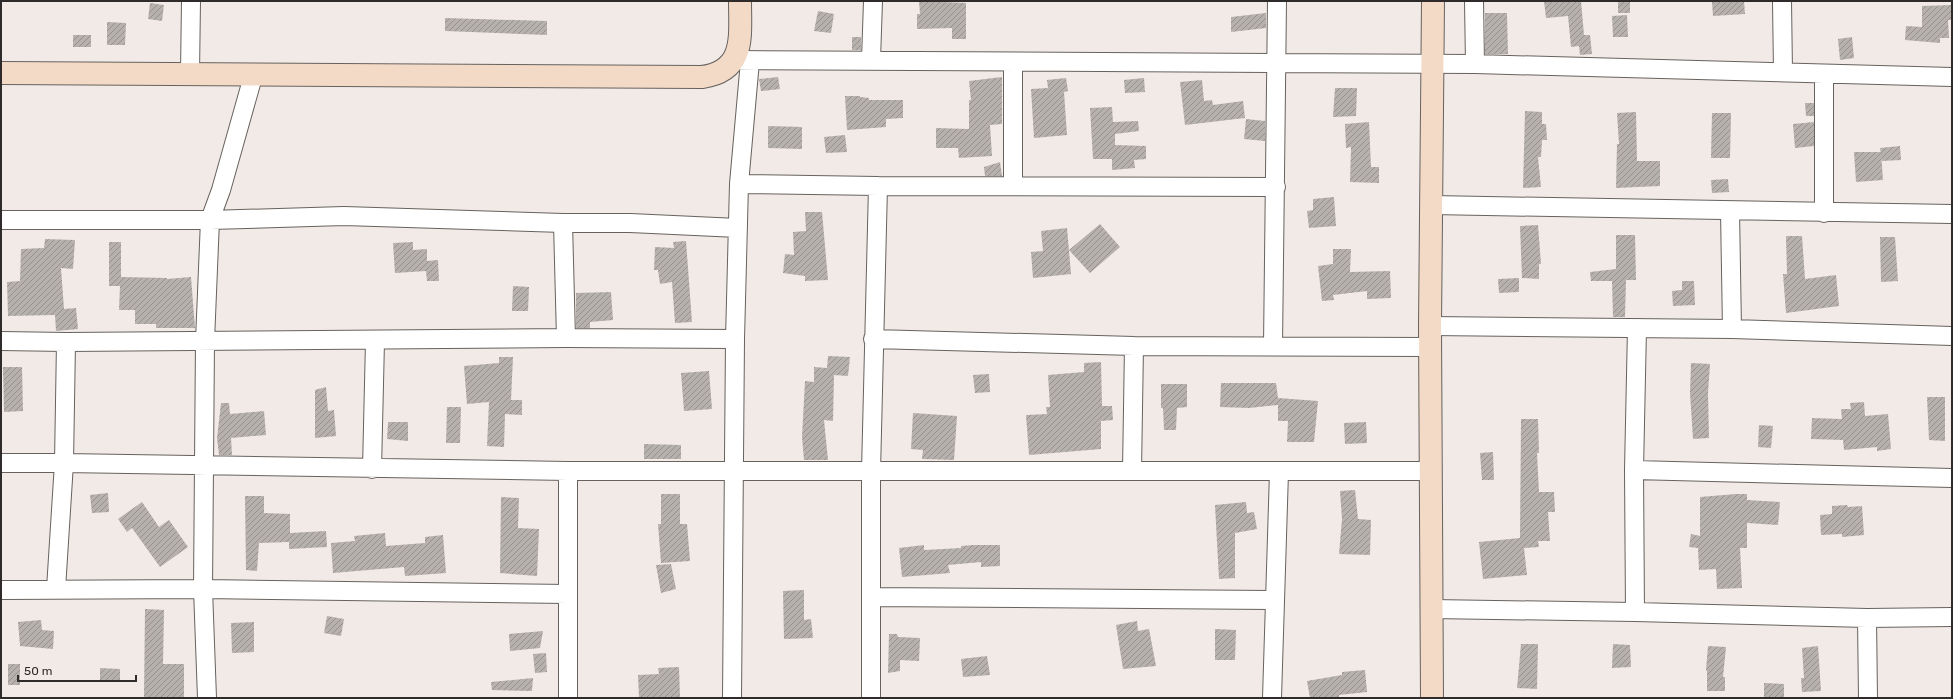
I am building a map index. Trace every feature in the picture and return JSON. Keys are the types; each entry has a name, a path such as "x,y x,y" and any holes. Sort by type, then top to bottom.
{"street":[{"path":"190,73 191,1"},
{"path":"732,698 735,339 742,61 740,1"},
{"path":"871,60 873,1"},
{"path":"1273,346 1277,1"},
{"path":"1432,698 1430,337 1434,64 1433,1"},
{"path":"1474,1 1474,64"},
{"path":"1782,1 1783,72"},
{"path":"1,73 254,73 702,77 715,75 742,61 871,60 1013,63 1474,64 1952,77"},
{"path":"1013,63 1013,185"},
{"path":"207,698 203,589 205,341 210,220 221,190 254,73"},
{"path":"1824,74 1824,213"},
{"path":"738,184 878,186 1013,185 1276,187"},
{"path":"871,698 871,472 873,340 878,186"},
{"path":"1432,205 1824,213 1952,214"},
{"path":"1730,211 1732,329"},
{"path":"1,220 210,220 344,216 563,223 630,223 738,228"},
{"path":"563,223 566,338"},
{"path":"873,340 1134,346 1273,346 1430,337 1637,328 1732,329 1952,336"},
{"path":"1636,612 1634,470 1637,328"},
{"path":"1,341 375,341 566,338 735,339"},
{"path":"372,469 375,341"},
{"path":"56,589 64,463 66,342"},
{"path":"1132,471 1134,346"},
{"path":"1,463 568,471 1430,471"},
{"path":"1634,470 1952,478"},
{"path":"568,471 568,698"},
{"path":"1272,698 1279,472"},
{"path":"1,590 203,589 568,594"},
{"path":"871,597 1275,600"},
{"path":"1432,609 1636,612 1867,618 1952,617"},
{"path":"1867,618 1868,698"}],"building":[{"path":"919,1 966,3 966,39 952,39 952,28 917,29 917,14 920,14"},
{"path":"1544,1 1581,1 1584,35 1590,35 1592,54 1580,55 1579,46 1571,47 1568,16 1546,18"},
{"path":"1618,1 1630,1 1630,13 1618,13"},
{"path":"1744,1 1745,14 1713,16 1712,2"},
{"path":"150,3 164,5 162,21 148,19"},
{"path":"1952,5 1952,20 1948,20 1949,38 1940,38 1940,43 1905,40 1906,26 1922,27 1922,6"},
{"path":"818,11 834,14 831,33 814,31"},
{"path":"1266,13 1266,28 1231,32 1231,17"},
{"path":"1485,13 1507,13 1508,54 1485,54"},
{"path":"1627,15 1628,37 1613,37 1612,16"},
{"path":"445,18 547,21 547,35 445,31"},
{"path":"107,22 126,23 125,45 107,45"},
{"path":"73,35 91,35 91,47 73,47"},
{"path":"852,37 861,37 861,50 852,50"},
{"path":"1852,37 1854,58 1840,60 1838,39"},
{"path":"778,77 780,89 761,91 759,79"},
{"path":"1002,77 1002,124 990,125 992,156 959,158 958,148 936,148 936,128 969,129 969,100 971,100 969,81"},
{"path":"1066,78 1068,91 1064,92 1067,135 1034,138 1031,89 1048,88 1047,80"},
{"path":"1144,78 1145,92 1125,93 1124,80"},
{"path":"1202,80 1204,101 1212,100 1213,105 1243,101 1245,118 1185,125 1180,82"},
{"path":"1335,88 1357,88 1356,116 1333,117"},
{"path":"845,96 860,96 869,98 869,100 903,100 903,118 886,119 886,127 847,130"},
{"path":"1805,103 1814,103 1814,116 1806,116"},
{"path":"1112,107 1113,122 1138,121 1139,131 1115,134 1115,145 1146,146 1146,159 1134,160 1135,168 1112,170 1112,159 1093,159 1090,108"},
{"path":"1525,111 1542,112 1542,124 1546,124 1547,140 1542,140 1541,157 1538,157 1541,187 1523,188"},
{"path":"1636,112 1637,161 1660,161 1660,186 1616,188 1617,144 1619,144 1617,113"},
{"path":"1712,113 1731,113 1730,158 1711,158"},
{"path":"1246,119 1265,121 1265,141 1244,139"},
{"path":"1369,122 1371,167 1379,167 1379,183 1350,182 1351,147 1346,148 1345,124"},
{"path":"1814,122 1814,146 1795,148 1793,124"},
{"path":"768,126 802,127 802,149 768,148"},
{"path":"845,135 847,152 826,153 824,137"},
{"path":"1900,146 1901,160 1882,161 1880,148"},
{"path":"1854,152 1881,152 1883,180 1856,182"},
{"path":"1000,162 1002,176 985,176 984,167"},
{"path":"1728,179 1729,192 1712,193 1711,180"},
{"path":"1334,197 1336,226 1309,228 1307,211 1313,210 1313,199"},
{"path":"805,212 822,212 828,280 805,281 805,276 783,273 785,254 794,255 793,232 806,231"},
{"path":"1100,224 1120,247 1090,273 1069,250"},
{"path":"1538,225 1541,264 1539,264 1539,279 1522,278 1520,226"},
{"path":"1067,228 1071,274 1033,278 1031,252 1043,251 1041,231"},
{"path":"1616,235 1635,235 1636,280 1626,280 1625,317 1613,317 1612,281 1591,281 1590,272 1616,269"},
{"path":"1786,236 1802,236 1805,279 1836,275 1839,306 1786,313 1783,274 1787,274"},
{"path":"1880,237 1895,237 1898,281 1881,282"},
{"path":"45,239 75,240 73,269 61,268 64,309 76,308 78,329 56,331 55,315 8,316 7,282 20,281 21,249 44,248"},
{"path":"686,241 692,322 675,323 672,282 660,284 658,270 654,270 655,247 674,248 673,242"},
{"path":"109,242 121,242 121,277 167,279 191,277 195,328 156,328 156,324 135,324 135,310 119,310 120,286 109,286"},
{"path":"413,242 413,250 427,249 427,261 438,260 439,281 427,281 426,271 395,273 393,243"},
{"path":"1333,249 1351,249 1350,272 1390,271 1391,298 1367,299 1367,291 1333,295 1334,300 1322,301 1318,266 1333,264"},
{"path":"1519,278 1519,292 1499,293 1498,279"},
{"path":"1682,281 1694,281 1695,305 1673,306 1672,291 1682,290"},
{"path":"513,286 529,287 528,311 512,311"},
{"path":"611,292 613,320 590,322 590,328 576,328 576,293"},
{"path":"828,356 850,357 848,376 834,375 833,421 824,420 828,460 804,460 802,437 805,381 814,382 814,367 827,368"},
{"path":"499,357 513,357 511,400 522,400 522,415 505,414 504,447 487,446 489,402 467,404 464,366 499,363"},
{"path":"1101,362 1102,406 1112,406 1113,420 1101,421 1101,449 1029,455 1026,415 1047,414 1046,407 1050,407 1048,375 1084,372 1084,363"},
{"path":"1691,363 1710,364 1708,393 1709,438 1693,439 1690,393"},
{"path":"3,367 22,367 23,411 4,412"},
{"path":"709,371 712,409 684,411 681,373"},
{"path":"989,374 990,392 975,393 973,375"},
{"path":"1221,383 1276,383 1278,398 1318,401 1314,442 1287,442 1288,421 1278,421 1278,405 1249,408 1220,407"},
{"path":"1161,384 1187,384 1187,407 1177,408 1176,430 1164,430 1163,408 1161,408"},
{"path":"326,387 328,411 334,410 336,436 315,438 315,390"},
{"path":"1927,397 1945,397 1945,441 1929,440"},
{"path":"1864,402 1865,416 1888,414 1891,449 1877,451 1877,447 1844,450 1843,440 1811,439 1812,418 1842,419 1841,409 1851,409 1850,403"},
{"path":"221,403 229,403 230,414 264,411 266,435 231,438 232,455 219,455 217,438"},
{"path":"447,407 461,407 460,443 446,443"},
{"path":"913,413 957,416 954,460 922,459 923,450 911,449"},
{"path":"1521,419 1538,419 1539,453 1537,453 1539,492 1554,492 1555,512 1548,512 1550,541 1538,541 1539,547 1524,548 1527,575 1483,579 1479,542 1520,538"},
{"path":"388,422 408,422 408,441 387,439"},
{"path":"1366,422 1367,443 1345,444 1344,423"},
{"path":"1759,425 1773,426 1771,448 1758,447"},
{"path":"644,444 681,445 681,459 644,459"},
{"path":"1493,452 1494,480 1482,480 1480,453"},
{"path":"1355,490 1358,519 1371,520 1370,555 1339,554 1342,519 1340,491"},
{"path":"108,493 109,512 92,513 90,495"},
{"path":"661,494 680,494 680,524 687,524 690,561 661,563 658,524 661,524"},
{"path":"1747,494 1747,500 1780,502 1778,525 1747,523 1747,548 1740,548 1742,588 1717,589 1716,569 1699,570 1698,548 1689,547 1691,534 1700,536 1700,497"},
{"path":"245,496 264,496 264,513 290,514 290,533 326,531 327,547 289,549 289,542 259,543 257,571 246,570"},
{"path":"501,497 519,498 518,528 539,529 537,576 500,573"},
{"path":"142,502 159,527 169,520 188,547 160,567 132,528 127,532 118,519"},
{"path":"1246,502 1247,513 1254,512 1257,529 1235,533 1235,578 1219,579 1215,505"},
{"path":"1847,505 1848,507 1862,506 1864,535 1842,537 1842,534 1821,535 1820,515 1832,514 1832,506"},
{"path":"385,533 386,546 425,543 425,537 443,535 446,573 405,576 404,567 333,573 331,543 355,541 354,536"},
{"path":"924,545 924,550 961,548 961,546 973,545 1000,545 1000,566 981,567 981,562 948,565 950,573 902,577 899,548"},
{"path":"671,564 676,589 661,593 656,565"},
{"path":"804,590 804,620 811,619 813,638 784,639 783,591"},
{"path":"145,609 164,610 163,664 184,664 184,698 144,698"},
{"path":"327,616 344,619 341,636 324,633"},
{"path":"41,620 42,630 54,631 53,649 20,646 18,622"},
{"path":"1137,621 1138,631 1149,629 1156,666 1123,669 1116,625"},
{"path":"254,622 254,652 232,653 231,623"},
{"path":"1215,629 1236,630 1235,660 1215,660"},
{"path":"543,631 540,648 510,651 509,634"},
{"path":"889,634 897,634 898,637 920,638 919,661 900,660 900,671 888,673"},
{"path":"1521,644 1538,644 1537,689 1517,688"},
{"path":"1613,644 1630,645 1631,667 1612,668"},
{"path":"1708,646 1726,647 1723,677 1725,677 1725,691 1707,691 1706,670"},
{"path":"1818,646 1821,691 1802,692 1801,678 1804,678 1802,648"},
{"path":"546,653 547,672 535,673 533,654"},
{"path":"987,656 990,675 963,677 961,659"},
{"path":"8,664 20,664 20,685 8,685"},
{"path":"679,667 680,698 639,698 638,675 659,674 658,668"},
{"path":"100,668 120,669 120,682 100,682"},
{"path":"1365,670 1367,692 1339,695 1339,698 1310,698 1307,681 1342,675 1342,672"},
{"path":"533,678 532,691 492,690 491,682"},
{"path":"1764,683 1784,684 1784,698 1764,698"}]}
